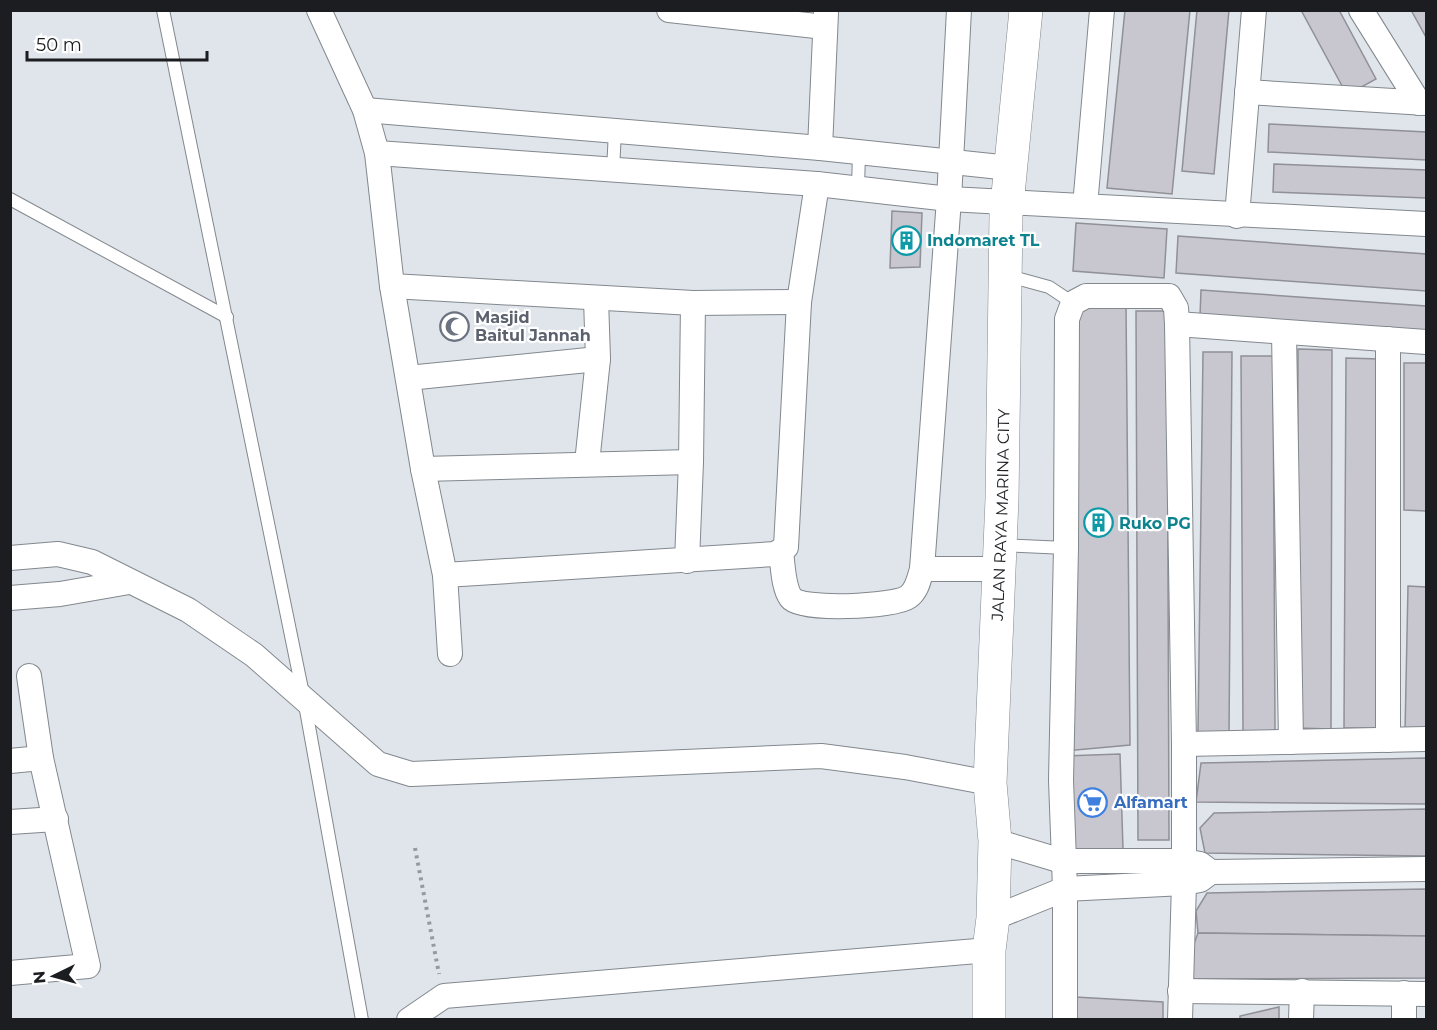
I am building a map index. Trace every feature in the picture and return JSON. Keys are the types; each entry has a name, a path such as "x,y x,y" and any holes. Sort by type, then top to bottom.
{"main road":[{"name":"JALAN RAYA MARINA CITY","path":"989,1020 988,950 993,918 995,841 990,783 1000,557 1004,275 1007,201 1026,10"}],"street":[{"path":"319,10 365,110 377,153 392,286 423,470 445,575 450,654"},
{"path":"669,10 826,19 820,148"},
{"path":"781,552 790,597 798,604 816,606 884,603 907,598 916,588 922,569 949,199 949,163 959,10"},
{"path":"1084,206 1102,10"},
{"path":"1238,216 1254,10"},
{"path":"1361,10 1423,103"},
{"path":"1247,92 1423,103"},
{"path":"365,110 820,148 1010,168"},
{"path":"377,153 817,184 949,199 1238,216 1426,224"},
{"path":"445,575 687,561 781,552 786,547 799,302 817,184"},
{"path":"392,286 693,303 799,302"},
{"path":"1065,1020 1065,889 1062,861 1061,780 1066,548 1067,319 1073,303 1086,296 1170,296 1176,308 1184,744 1184,872 1180,1020"},
{"path":"587,463 598,358 596,298"},
{"path":"687,561 693,303"},
{"path":"1177,324 1426,342"},
{"path":"1284,332 1291,742"},
{"path":"1388,339 1388,740"},
{"path":"408,378 598,358"},
{"path":"423,470 587,463 691,462"},
{"path":"129,582 60,594 16,598 13,558 58,554 92,562 197,617 254,655 378,764 411,774 821,756 905,767 990,783"},
{"path":"922,569 1000,557"},
{"path":"10,973 88,966 41,758 29,676"},
{"path":"1184,744 1426,739"},
{"path":"10,761 41,758"},
{"path":"10,822 56,819"},
{"path":"995,841 1062,861 1184,872"},
{"path":"993,918 1065,889 1184,872 1200,864 1211,872 1426,869"},
{"path":"409,1020 444,996 988,950"},
{"path":"1180,991 1415,994 1404,1020"},
{"path":"1301,1020 1302,992"}],"lane":[{"path":"163,10 304,699 362,1020"},
{"path":"613,170 615,131"},
{"path":"858,188 859,153"},
{"path":"10,199 227,317"},
{"path":"1004,275 1049,287 1073,303"},
{"path":"1000,557 1066,548"}],"path":[{"path":"415,848 444,996"}],"building":[{"path":"1125,10 1190,10 1172,194 1107,188"},
{"path":"1197,10 1229,10 1214,174 1182,171"},
{"path":"1301,10 1339,10 1376,79 1347,95"},
{"path":"1411,10 1426,10 1426,37"},
{"path":"1269,124 1426,132 1426,160 1268,152"},
{"path":"1274,164 1426,170 1426,198 1273,192"},
{"name":"Indomaret TL","path":"892,211 922,213 920,267 890,268"},
{"path":"1076,223 1167,229 1164,278 1073,271"},
{"path":"1178,236 1426,254 1426,291 1176,273"},
{"path":"1201,290 1426,306 1426,332 1200,316"},
{"name":"Ruko PG","path":"1073,303 1126,305 1130,745 1065,751"},
{"path":"1136,311 1167,311 1169,840 1138,840"},
{"path":"1298,349 1332,350 1331,729 1297,728"},
{"path":"1203,352 1232,352 1229,734 1198,733"},
{"path":"1241,356 1273,356 1275,731 1243,731"},
{"path":"1346,358 1379,359 1376,728 1344,728"},
{"path":"1404,363 1426,363 1426,511 1404,510"},
{"path":"1408,586 1426,587 1426,733 1405,732"},
{"name":"Alfamart","path":"1120,754 1123,849 1067,851 1064,756"},
{"path":"1426,758 1426,804 1196,802 1201,763"},
{"path":"1426,809 1426,856 1205,853 1200,828 1214,813"},
{"path":"1426,889 1426,936 1198,933 1196,911 1207,893"},
{"path":"1198,933 1426,936 1426,978 1181,979"},
{"path":"1075,997 1163,1002 1163,1020 1075,1020"},
{"path":"1279,1007 1279,1020 1240,1020 1240,1016"}],"place":[{"name":"Indomaret TL","path":"906,240"},
{"name":"Masjid Baitul Jannah","path":"454,326"},
{"name":"Ruko PG","path":"1098,523"},
{"name":"Alfamart","path":"1093,802"}]}
